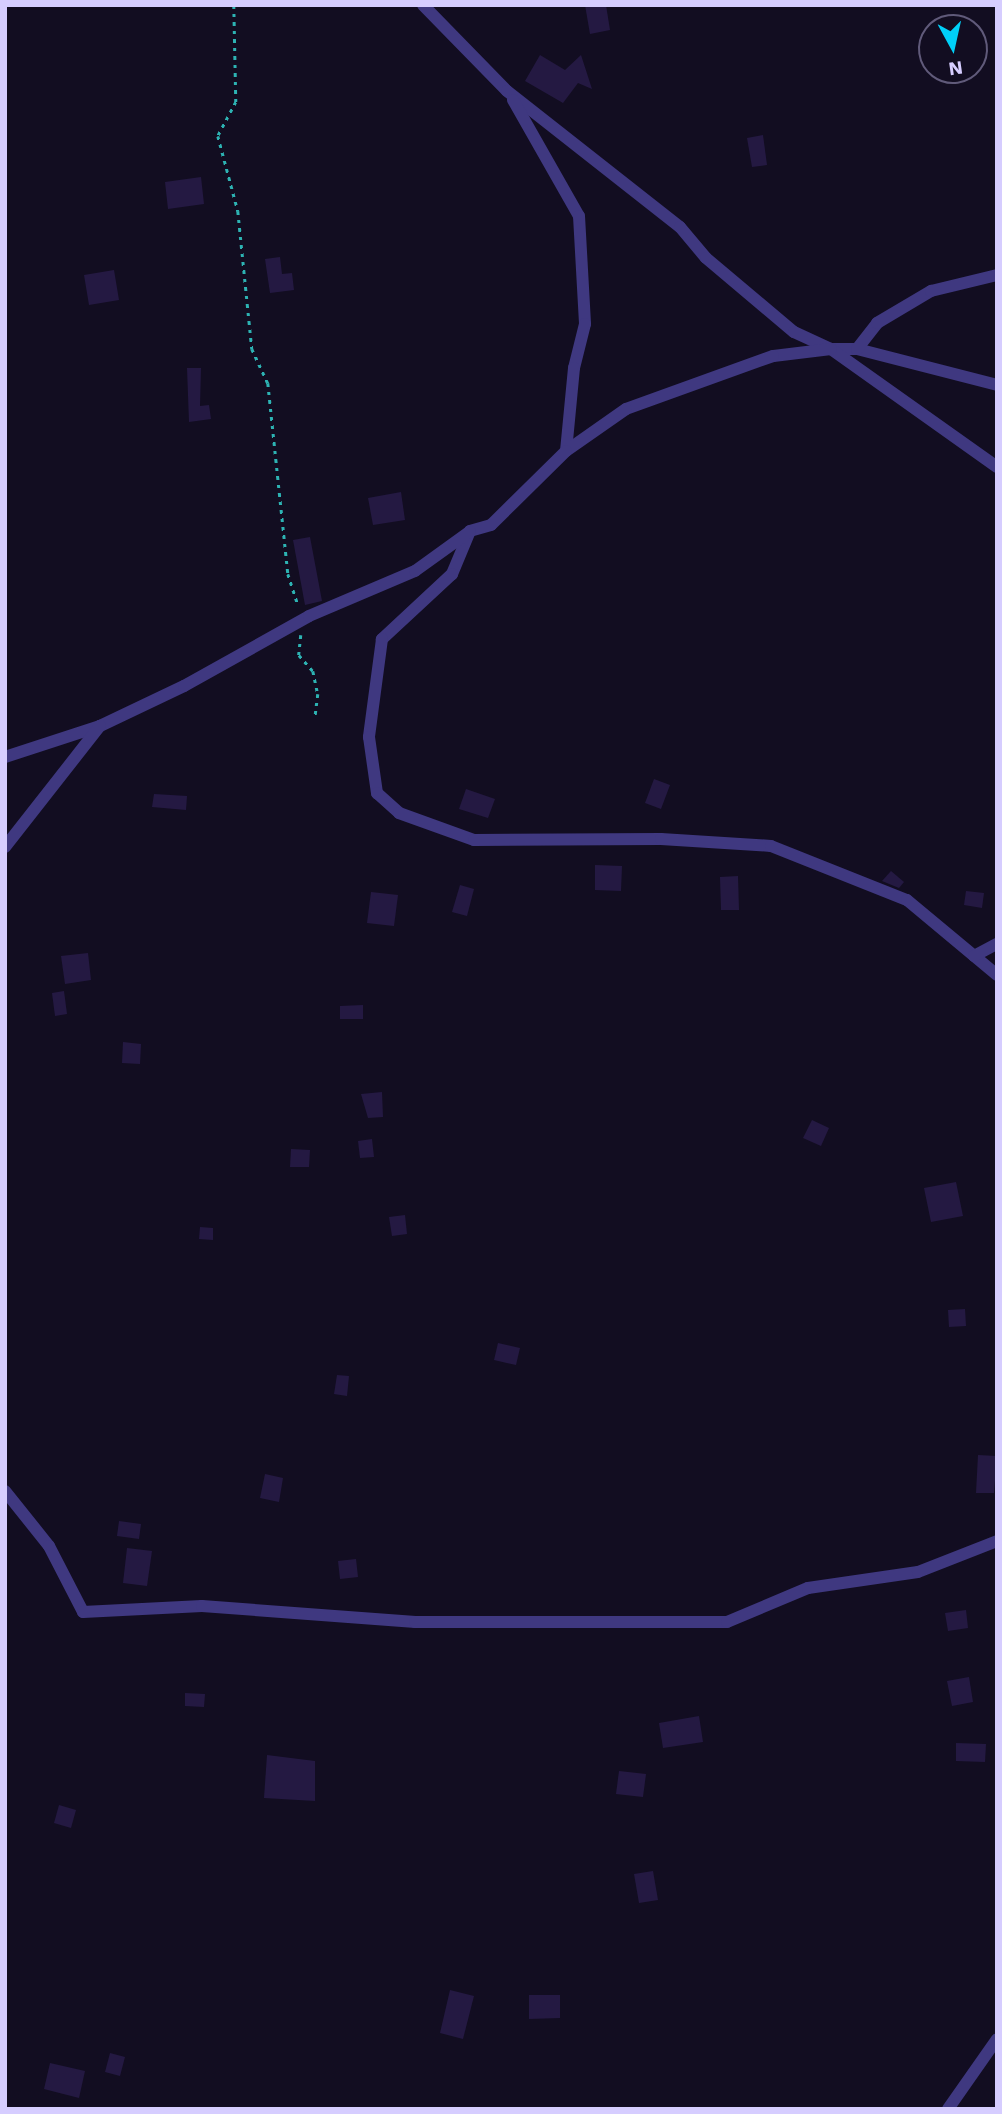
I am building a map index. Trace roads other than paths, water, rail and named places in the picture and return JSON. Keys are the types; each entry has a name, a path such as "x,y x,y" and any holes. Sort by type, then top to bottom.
{"street":[{"path":"423,5 508,91 680,227 794,332 831,349 997,467"},
{"path":"508,91 579,216 585,324 573,368 566,451"},
{"path":"857,349 877,323 931,291 997,275"},
{"path":"5,757 100,726 302,620 415,571 470,531 491,525 566,451 626,409 773,356 831,349 857,349 997,385"},
{"path":"470,531 452,574 382,639 369,737 377,793 399,813 474,840 661,839 771,846 907,900 997,975"},
{"path":"5,847 100,726"},
{"path":"974,956 997,944"},
{"path":"5,1491 49,1546 83,1612 202,1606 415,1622 727,1622 808,1588 918,1572 997,1541"},
{"path":"948,2109 997,2039"}]}
